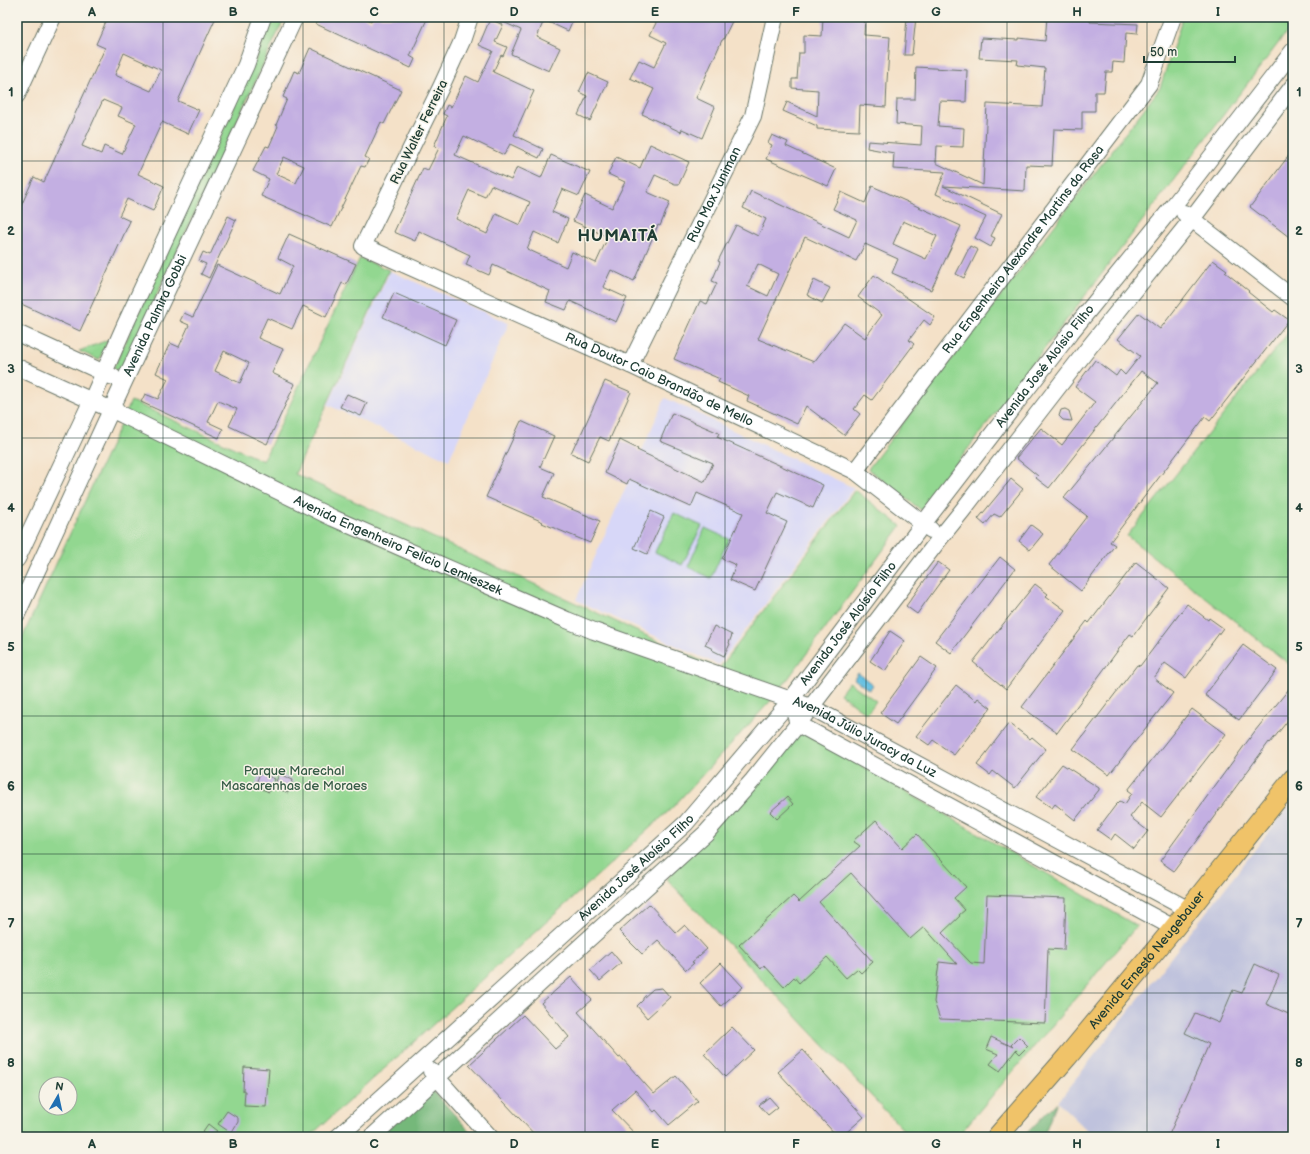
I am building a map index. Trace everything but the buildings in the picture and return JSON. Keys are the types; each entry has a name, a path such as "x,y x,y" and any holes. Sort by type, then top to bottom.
{"main road":[{"name":"Avenida Ernesto Neugebauer","path":"997,1137 1067,1057 1189,910 1293,779"}],"street":[{"path":"17,95 53,17"},
{"name":"Avenida Palmira Gobbi","path":"17,559 246,65 263,17"},
{"name":"Avenida Palmira Gobbi","path":"17,614 295,17"},
{"name":"Rua Walter Ferreira","path":"364,246 441,87 462,41 470,17"},
{"name":"Rua Max Juniman","path":"630,365 753,116 775,17"},
{"name":"Rua Engenheiro Alexandre Martins da Rosa","path":"855,472 1149,84 1173,17"},
{"name":"Avenida José Aloísio Filho","path":"338,1137 686,823 790,701 923,524 1071,332 1174,205 1293,51"},
{"name":"Avenida José Aloísio Filho","path":"372,1137 706,834 753,780 811,708 941,537 1192,218 1293,86"},
{"path":"1174,205 1293,298"},
{"name":"Rua Doutor Caio Brandão de Mello","path":"364,246 630,365 855,472 941,537"},
{"path":"17,333 124,382"},
{"name":"Avenida Engenheiro Felício Lemieszek","path":"17,367 91,402 123,415 333,518 560,617 594,631 790,701"},
{"name":"Avenida Júlio Juracy da Luz","path":"790,701 811,708 1189,910"},
{"name":"Avenida Júlio Juracy da Luz","path":"790,701 798,724 1174,928"},
{"path":"421,1061 490,1137"}],"shaded area":[{"path":"390,271 509,323 449,460 328,405"},
{"path":"665,398 854,488 719,665 576,600"},
{"path":"1293,801 1293,1137 1094,1137 1058,1102"}],"green space":[{"path":"272,17 285,17 121,372 113,369 254,64"},
{"path":"1183,17 1293,17 1293,24 921,510 868,469 1160,88"},
{"name":"Parque Marechal Mascarenhas de Moraes","path":"360,258 389,270 295,474 719,669 855,490 901,526 776,695 672,808 309,1137 17,1137 17,649 131,401 263,461"},
{"path":"1293,327 1293,667 1127,536"},
{"path":"108,340 99,360 79,351"},
{"path":"674,513 702,526 682,565 655,552"},
{"path":"705,528 729,539 711,578 688,567"},
{"path":"849,682 876,701 867,714 840,694"},
{"path":"800,730 1137,926 957,1137 910,1137 667,879"},
{"path":"431,1089 475,1137 378,1137"},
{"path":"1057,1102 1043,1137 1023,1137"}],"water":[{"path":"858,673 873,685 869,690 854,679"}],"district":[{"name":"HUMAITÁ","path":"618,236"}]}
